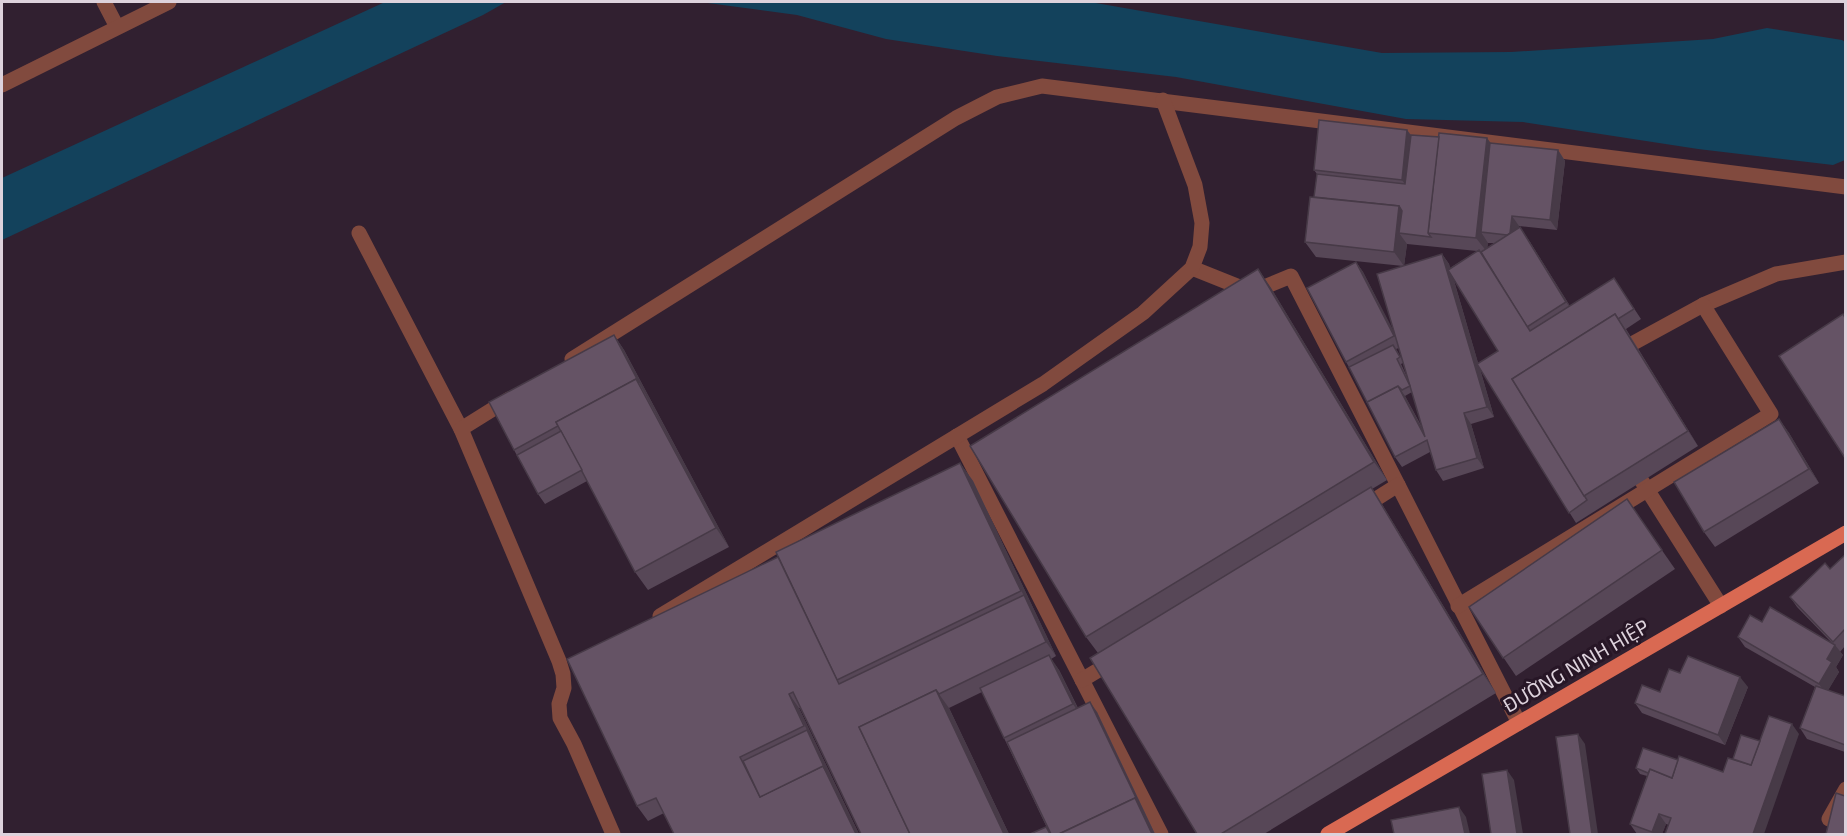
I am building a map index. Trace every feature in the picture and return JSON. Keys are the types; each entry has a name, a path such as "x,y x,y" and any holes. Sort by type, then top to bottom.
{"main road":[{"name":"ĐƯỜNG NINH HIỆP","path":"1328,834 1845,533"}],"street":[{"path":"104,2 117,27"},
{"path":"2,85 169,2"},
{"path":"562,366 945,124 997,97 1041,86 1845,187"},
{"path":"644,625 1043,384 1143,313 1192,268 1200,247 1202,224 1195,185 1163,100"},
{"path":"359,233 461,429 560,661 568,671 559,704 560,718 574,744 613,834"},
{"path":"1605,359 1704,305 1776,274 1845,262"},
{"path":"1192,268 1252,292 1291,276 1519,723"},
{"path":"1458,606 1771,414 1704,305"},
{"path":"461,429 521,391"},
{"path":"957,436 1161,834"},
{"path":"1623,451 1721,606"},
{"path":"1347,517 1398,485"},
{"path":"1082,680 1123,655"},
{"path":"1828,819 1845,789"}],"water":[{"path":"385,2 506,2 483,15 2,240 2,178"},
{"path":"700,2 1090,2 1382,53 1511,52 1713,39 1767,28 1845,42 1845,160 1833,165 1698,149 1523,122 1406,119 1176,77 997,56 886,39 797,15"}],"building":[{"path":"1319,120 1407,130 1402,180 1314,170"},
{"path":"1439,133 1487,138 1476,238 1428,233"},
{"path":"1411,135 1439,137 1428,233 1431,237 1399,233 1402,211 1399,206 1314,197 1317,174 1405,184"},
{"path":"1490,143 1558,150 1550,220 1512,216 1510,233 1507,235 1481,232"},
{"path":"1310,197 1399,206 1394,252 1305,242"},
{"path":"1520,227 1566,302 1527,327 1481,252"},
{"path":"1479,250 1530,331 1614,278 1634,309 1618,319 1615,314 1512,379 1587,500 1569,513 1477,364 1498,351 1448,270"},
{"path":"1442,254 1487,407 1464,413 1477,458 1436,470 1427,440 1395,457 1367,402 1398,386 1425,437 1377,274"},
{"path":"1356,262 1394,336 1346,362 1307,288"},
{"path":"1258,269 1374,462 1086,637 970,446"},
{"path":"1615,314 1688,431 1584,496 1512,379"},
{"path":"1843,314 1845,318 1845,458 1779,356"},
{"path":"614,335 639,383 636,379 556,422 558,426 514,450 489,402"},
{"path":"1393,345 1400,357 1397,359 1410,386 1402,390 1398,386 1367,402 1349,367"},
{"path":"636,379 716,528 635,572 556,422"},
{"path":"1779,419 1809,469 1704,532 1674,482"},
{"path":"561,431 582,470 538,494 517,455"},
{"path":"960,463 1021,591 837,680 776,552"},
{"path":"1371,487 1483,674 1221,834 1197,834 1090,658"},
{"path":"1627,499 1662,550 1503,658 1469,607"},
{"path":"1845,555 1845,629 1833,642 1790,597 1825,563 1830,569"},
{"path":"778,557 839,684 1024,595 1046,642 939,694 936,690 859,727 910,834 861,834 793,692 789,694 804,726 740,757 760,797 823,766 856,834 674,834 656,798 637,806 567,659"},
{"path":"1770,607 1835,645 1827,659 1832,662 1819,684 1738,637 1750,615 1762,622"},
{"path":"1049,655 1073,704 1004,738 980,688"},
{"path":"1688,656 1740,677 1718,735 1635,703 1642,685 1660,692 1669,669 1680,673"},
{"path":"1816,686 1845,696 1845,745 1800,728"},
{"path":"936,690 1004,834 910,834 859,727"},
{"path":"1090,702 1138,802 1135,798 1059,834 1051,834 1007,742"},
{"path":"1769,716 1792,724 1753,834 1665,834 1671,818 1659,814 1652,832 1630,824 1650,769 1672,778 1679,756 1723,772 1728,758 1751,765"},
{"path":"807,730 826,771 823,766 760,797 743,761"},
{"path":"1578,734 1592,834 1570,834 1556,737"},
{"path":"1741,735 1760,741 1751,765 1733,759"},
{"path":"1643,748 1678,760 1672,778 1650,769 1648,773 1636,768"},
{"path":"1507,770 1517,834 1491,834 1482,774"},
{"path":"1836,793 1845,796 1845,834 1826,834"},
{"path":"1135,798 1152,834 1059,834"},
{"path":"1459,807 1465,834 1394,834 1391,820"},
{"path":"1046,827 1050,834 1030,834"}]}
